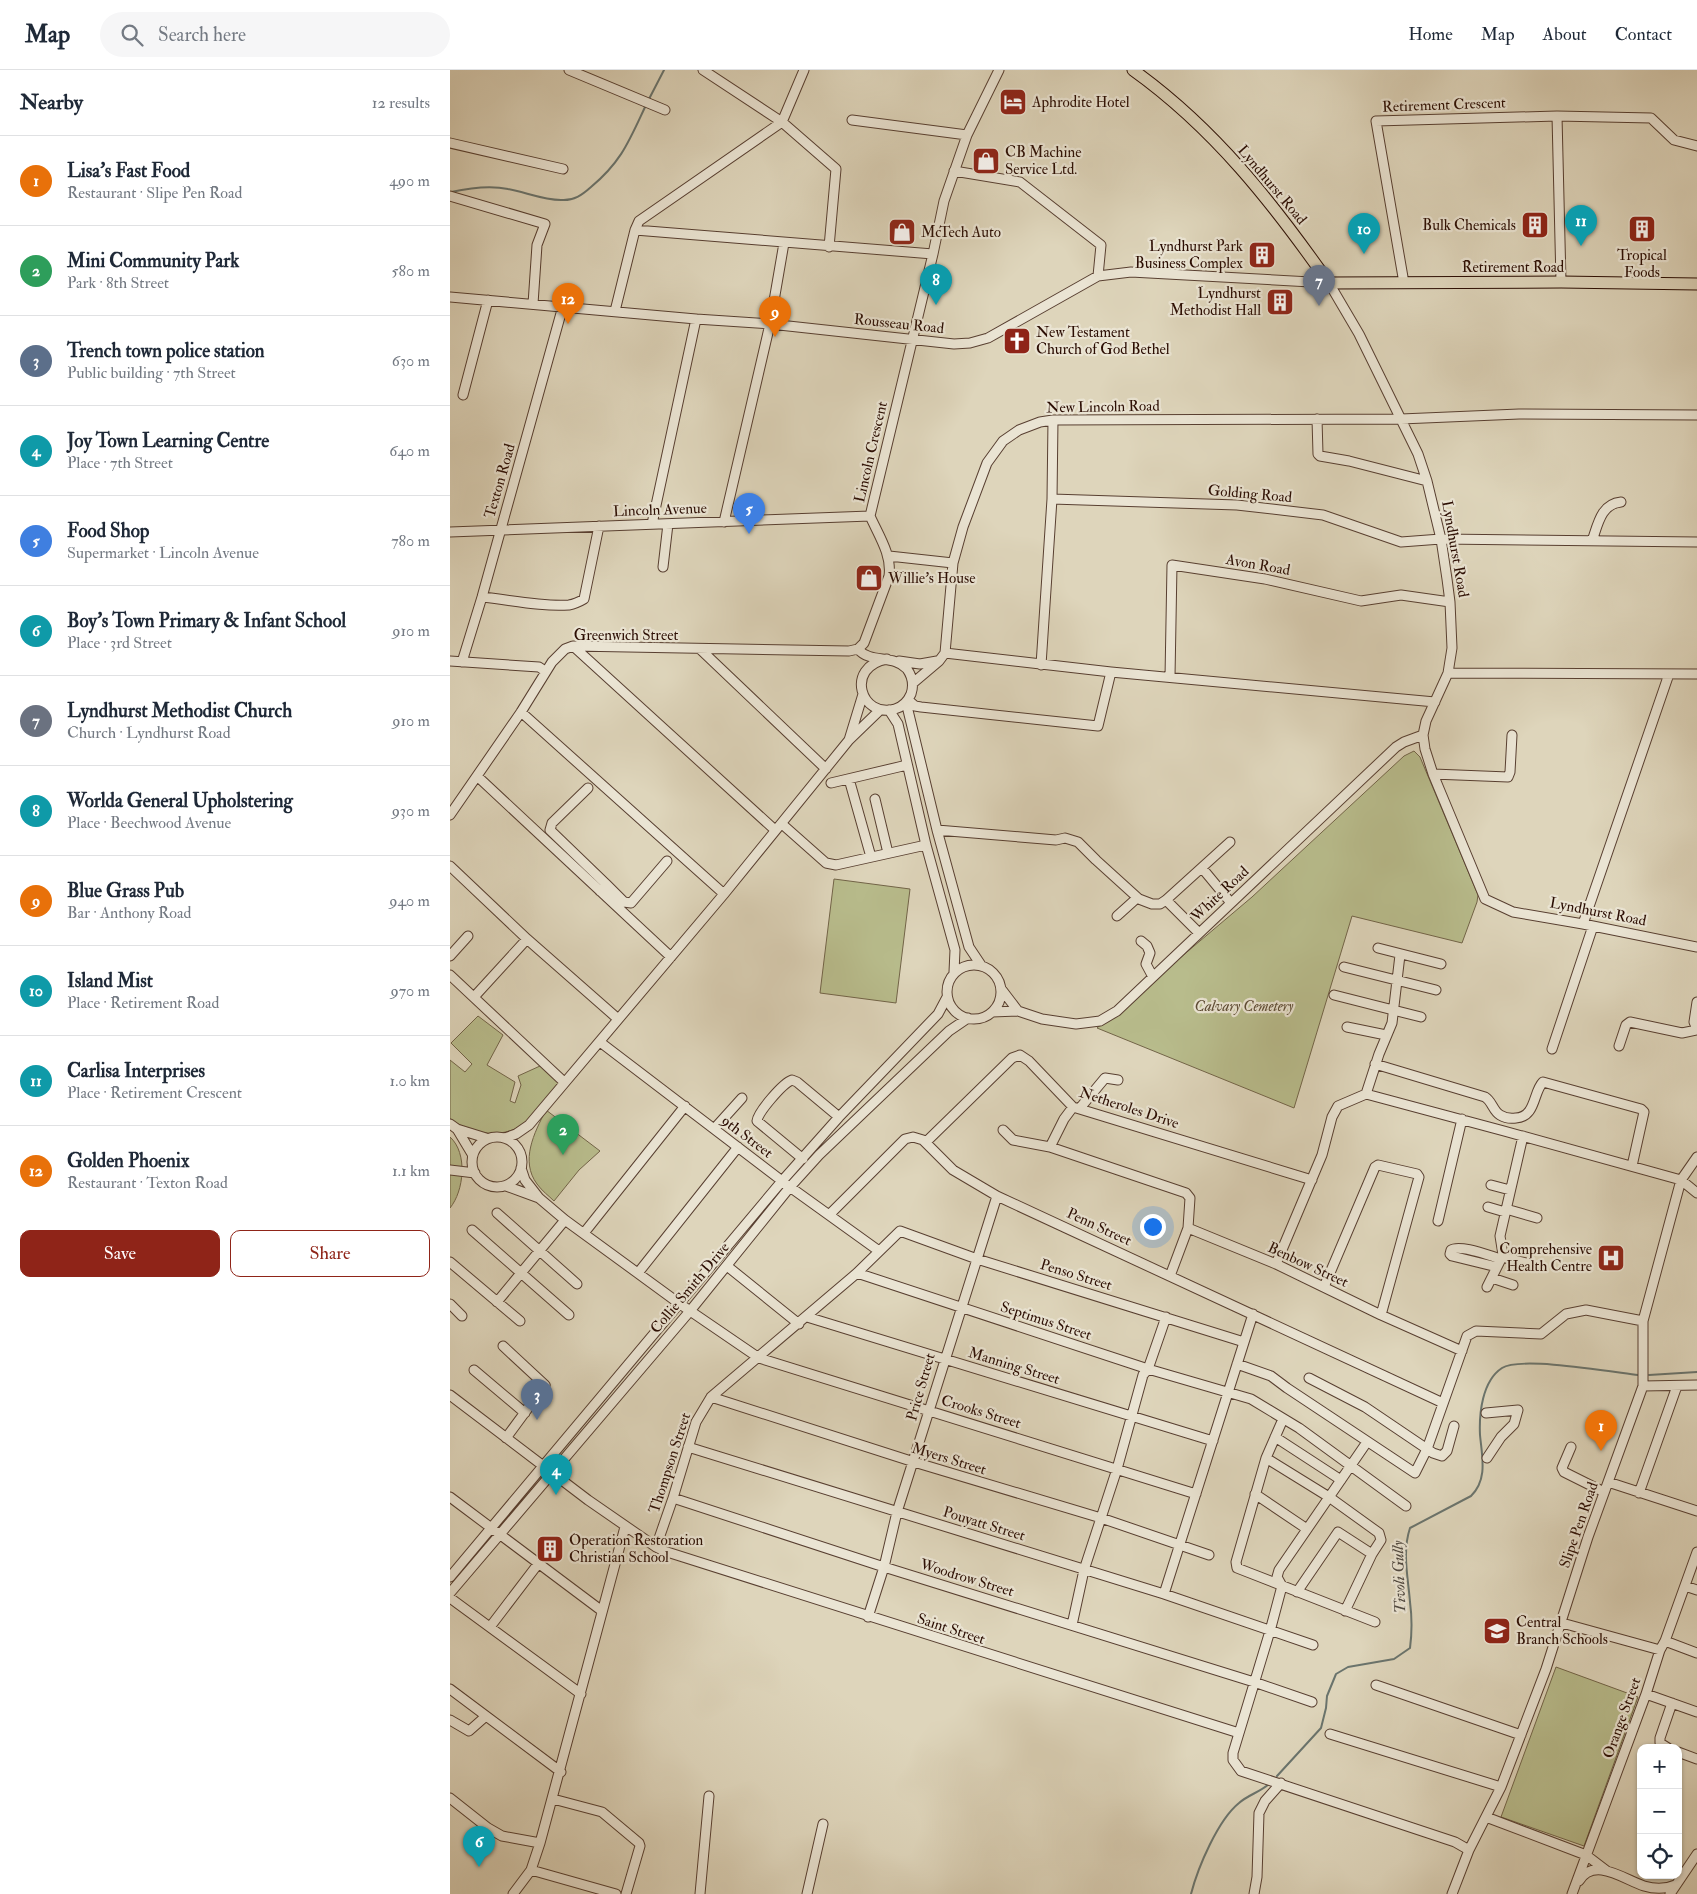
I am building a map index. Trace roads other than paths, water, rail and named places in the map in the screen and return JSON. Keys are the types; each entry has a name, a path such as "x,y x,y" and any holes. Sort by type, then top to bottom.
{"main road":[{"name":"Lyndhurst Road","path":"1133,70 1146,74 1183,108 1236,164 1290,226 1329,283"},
{"name":"Retirement Road","path":"1329,283 1561,282 1697,284"}],"street":[{"path":"568,70 665,110"},
{"path":"703,70 782,122 836,169 829,247"},
{"path":"615,311 635,230 639,221 782,122 804,70"},
{"name":"Lincoln Crescent","path":"860,651 889,576 890,567 889,556 870,516 944,201 967,135 999,70"},
{"path":"1558,116 1561,282"},
{"name":"Retirement Crescent","path":"1404,283 1376,120 1558,116 1651,118 1674,140 1697,146"},
{"path":"852,120 967,135"},
{"path":"450,143 563,169"},
{"path":"954,171 1020,182 1101,245 1098,276"},
{"path":"450,196 545,224 537,245 533,304"},
{"path":"635,230 933,254"},
{"path":"724,522 770,324 784,243"},
{"name":"Rousseau Road","path":"450,297 770,324 954,344 970,343 988,338 1098,276 1131,272 1329,283"},
{"name":"Lyndhurst Road","path":"1329,283 1359,334 1418,454 1427,481 1441,540 1450,602 1452,648 1448,673 1426,721 1423,735 1425,749 1433,774 1484,899 1513,912 1697,947"},
{"path":"463,394 488,300"},
{"name":"Texton Road","path":"462,662 563,306"},
{"path":"652,524 696,319"},
{"name":"New Lincoln Road","path":"945,653 954,563 964,527 987,463 1003,441 1019,430 1040,422 1053,420 1401,420 1519,414 1697,415"},
{"path":"1317,419 1318,454 1320,456 1349,460 1427,481"},
{"path":"1041,664 1052,499 1053,420"},
{"name":"Golding Road","path":"1052,499 1237,505 1323,515 1402,542 1441,540 1697,542"},
{"path":"1592,541 1604,508 1612,503 1621,502"},
{"name":"Lincoln Avenue","path":"450,532 870,516"},
{"path":"663,567 668,524"},
{"path":"482,597 570,605 584,599 599,526"},
{"path":"889,556 954,563"},
{"name":"Avon Road","path":"1170,677 1172,565 1265,579 1362,601 1401,595 1450,602"},
{"path":"573,646 779,827 826,864 836,865 926,845"},
{"name":"Greenwich Street","path":"450,814 521,712 546,671 564,649 573,646 700,650 860,651 878,658 920,664 939,661"},
{"path":"700,650 826,769"},
{"path":"860,651 863,694 869,704 885,710 898,724 926,845 955,950 954,972 948,984 947,997 952,1008 962,1016 968,1018 985,1017 998,1006 1002,990"},
{"path":"912,683 939,661 945,653 1111,672 1436,702"},
{"path":"453,1127 486,1138 505,1138 516,1134 529,1124 724,894 850,740 885,710 898,708 907,701 912,692 912,683 908,669 891,660 878,661 869,666 861,683"},
{"path":"450,661 539,667 546,671"},
{"path":"907,701 921,708 1098,726 1111,672"},
{"path":"1448,673 1697,674"},
{"path":"1583,924 1670,674"},
{"path":"850,740 863,694"},
{"path":"907,701 937,830 968,947 981,965"},
{"path":"521,712 724,894"},
{"name":"White Road","path":"992,1012 1018,1011 1066,1024 1093,1023 1117,1011 1396,747 1423,735"},
{"path":"1433,774 1508,777 1510,772 1512,735"},
{"path":"831,783 907,765"},
{"path":"477,776 603,888 624,902 631,903 668,860"},
{"path":"849,779 871,857"},
{"path":"588,788 552,823 550,830 603,888 671,957"},
{"path":"875,799 888,853"},
{"path":"937,830 1056,840 1065,838 1078,842 1137,898 1152,904 1166,900 1230,842"},
{"path":"450,866 527,939 618,1019"},
{"path":"1202,868 1231,903"},
{"path":"1117,916 1137,898"},
{"path":"1166,900 1199,933"},
{"path":"1552,1049 1593,926"},
{"path":"450,956 468,936"},
{"path":"474,997 527,939"},
{"path":"1141,941 1147,946 1150,953 1146,964 1153,977"},
{"path":"1378,948 1441,964"},
{"path":"1366,1094 1375,1064 1392,1023 1400,955"},
{"path":"954,972 971,964 981,965 993,971 1002,990 1018,1011"},
{"path":"1344,967 1436,990"},
{"path":"450,975 564,1082"},
{"path":"1334,995 1421,1017"},
{"name":"Collie Smith Drive","path":"450,1593 727,1266 803,1159 838,1117 938,1014 947,997"},
{"path":"1619,1046 1626,1025 1630,1022 1682,1033 1697,1030 1694,1022 1697,1002"},
{"name":"Collie Smith Drive","path":"450,1577 680,1304 786,1184 949,1031 968,1018"},
{"path":"1347,1027 1386,1035"},
{"name":"9th Street","path":"600,1042 786,1184 879,1251"},
{"name":"Netheroles Drive","path":"926,1142 1012,1058 1020,1055 1029,1061 1077,1108 1312,1180"},
{"path":"1375,1064 1485,1097 1496,1112 1506,1118 1520,1118 1528,1112 1543,1082 1641,1109 1644,1112 1632,1166"},
{"path":"1050,1147 1064,1119 1105,1078 1118,1080"},
{"path":"803,1159 756,1122 760,1114 784,1085 792,1080 797,1082 838,1117"},
{"path":"1276,1264 1322,1155 1332,1117 1338,1106 1366,1094 1504,1130 1680,1180 1697,1193"},
{"path":"714,1129 742,1098"},
{"path":"584,1233 685,1106"},
{"path":"1504,1130 1506,1118"},
{"path":"1438,1221 1462,1120"},
{"path":"529,1124 519,1150 521,1168 526,1180 539,1198"},
{"path":"453,1127 472,1154"},
{"path":"1003,1130 1013,1140 1050,1147 1186,1193 1190,1198 1188,1228 1170,1276"},
{"path":"1487,1287 1500,1261 1500,1236 1523,1136"},
{"path":"486,1138 472,1154 475,1174 485,1184 495,1187 506,1186 539,1198"},
{"path":"505,1138 512,1142 519,1150"},
{"path":"829,1215 905,1139 918,1138 926,1142"},
{"name":"Penn Street","path":"926,1142 953,1170 997,1196 1443,1403"},
{"path":"638,1273 738,1147"},
{"name":"Slipe Pen Road","path":"1452,1894 1469,1850 1501,1787 1562,1623 1604,1492 1644,1386 1643,1321 1680,1180 1697,1157"},
{"path":"1324,1288 1375,1167 1378,1165 1417,1174 1419,1177 1381,1315"},
{"path":"506,1186 515,1179 521,1168"},
{"path":"450,1170 475,1174"},
{"path":"1492,1186 1510,1190"},
{"name":"Price Street","path":"868,1617 884,1566 897,1512 914,1462 960,1307 997,1196"},
{"name":"Crooks Street","path":"539,1198 565,1220 680,1304 759,1358 1196,1494"},
{"path":"1488,1207 1537,1218"},
{"path":"497,1213 577,1284"},
{"path":"497,1302 565,1220"},
{"name":"Benbow Street","path":"1188,1228 1276,1264 1381,1315 1462,1351"},
{"path":"472,1230 569,1315"},
{"name":"Penso Street","path":"900,1231 977,1259 1244,1342"},
{"name":"Thompson Street","path":"656,1547 696,1422 711,1397 807,1317 857,1273 900,1231"},
{"path":"1469,1255 1530,1264"},
{"path":"450,1262 520,1321"},
{"path":"727,1266 799,1324"},
{"name":"Septimus Street","path":"857,1273 1148,1369 1250,1399 1299,1428 1406,1506"},
{"path":"1492,1278 1513,1285"},
{"path":"450,1304 462,1316"},
{"path":"1237,1364 1271,1376 1415,1473 1427,1449 1467,1336 1473,1332 1541,1334 1566,1314 1586,1310 1643,1321"},
{"path":"1164,1594 1254,1314"},
{"name":"Manning Street","path":"807,1317 1213,1441"},
{"path":"1072,1625 1084,1570 1117,1469 1143,1375 1148,1369 1166,1317"},
{"path":"503,1346 545,1385 506,1438"},
{"path":"474,1370 525,1413"},
{"path":"1309,1378 1365,1407 1427,1449 1443,1456 1454,1426"},
{"path":"1644,1386 1697,1385"},
{"path":"1639,1493 1677,1386"},
{"path":"450,1395 625,1527 656,1547"},
{"name":"Myers Street","path":"711,1397 914,1462 1100,1518 1209,1555"},
{"path":"1486,1413 1518,1410 1514,1424 1487,1458"},
{"path":"1283,1420 1266,1458 1236,1564 1239,1569 1375,1622"},
{"path":"1276,1437 1341,1480"},
{"path":"1368,1442 1350,1465 1279,1570 1277,1577 1282,1586 1233,1753 1233,1760 1241,1771 1455,1842 1469,1850"},
{"name":"Pouyatt Street","path":"688,1447 1164,1594 1313,1645"},
{"path":"1571,1447 1562,1468 1564,1472 1604,1492"},
{"path":"1266,1458 1329,1497 1379,1533 1381,1540 1372,1554 1345,1611"},
{"path":"1608,1482 1697,1511"},
{"path":"1255,1494 1307,1529"},
{"path":"450,1497 602,1611"},
{"name":"Woodrow Street","path":"673,1498 1312,1702"},
{"path":"513,1894 531,1870 540,1843 561,1772 625,1527"},
{"path":"1297,1592 1338,1532 1372,1554"},
{"name":"Saint Street","path":"656,1547 868,1617 1239,1733"},
{"name":"Orange Street","path":"1573,1894 1697,1552"},
{"path":"490,1627 538,1564"},
{"path":"1685,1586 1697,1590"},
{"path":"450,1598 581,1694"},
{"path":"1562,1623 1660,1650"},
{"path":"1665,1641 1697,1653"},
{"path":"1376,1685 1520,1735"},
{"path":"450,1689 561,1772"},
{"path":"1646,1694 1697,1712"},
{"path":"1662,1744 1660,1738 1672,1703"},
{"path":"450,1720 469,1732 486,1716"},
{"path":"1330,1734 1501,1787"},
{"path":"1682,1753 1697,1759"},
{"path":"1254,1894 1257,1877 1259,1813 1265,1801 1281,1783"},
{"path":"700,1894 709,1796"},
{"path":"450,1798 488,1828 502,1836 540,1843"},
{"path":"553,1799 602,1812 639,1843 640,1846 626,1894"},
{"path":"1486,1817 1586,1855 1607,1871 1648,1890 1676,1885"},
{"path":"807,1894 823,1824"},
{"path":"1670,1894 1697,1854"},
{"path":"531,1870 616,1894"},
{"path":"1573,1894 1584,1874 1589,1871 1607,1871"}],"waterway":[{"path":"649,99 664,70"},
{"path":"451,192 472,188 494,187 554,200 570,200 578,197 602,177 618,159 646,105"},
{"name":"Tivoli Gully","path":"1277,1776 1321,1728 1327,1696 1336,1674 1348,1667 1394,1659 1410,1648 1411,1619 1406,1555 1410,1528 1471,1496 1480,1482 1483,1467 1480,1435 1481,1408 1486,1389 1495,1374 1502,1368 1512,1365 1546,1364 1638,1375"},
{"name":"Tivoli Gully","path":"1649,1375 1697,1372"},
{"name":"Tivoli Gully","path":"1191,1894 1198,1871 1216,1832 1239,1803 1269,1784"}],"place":[{"name":"Aphrodite Hotel","path":"1013,102"},
{"name":"CB Machine Service Ltd.","path":"986,161"},
{"name":"Bulk Chemicals","path":"1535,225"},
{"name":"Tropical Foods","path":"1642,229"},
{"name":"McTech Auto","path":"902,232"},
{"name":"Carlisa Interprises","path":"1581,246"},
{"name":"Island Mist","path":"1364,254"},
{"name":"Lyndhurst Park Business Complex","path":"1262,255"},
{"name":"Lyndhurst Methodist Hall","path":"1280,302"},
{"name":"Worlda General Upholstering","path":"936,305"},
{"name":"Lyndhurst Methodist Church","path":"1319,306"},
{"name":"Golden Phoenix","path":"568,324"},
{"name":"Blue Grass Pub","path":"775,337"},
{"name":"New Testament Church of God Bethel","path":"1017,341"},
{"name":"Food Shop","path":"749,534"},
{"name":"Willie's House","path":"869,578"},
{"name":"Mini Community Park","path":"563,1155"},
{"name":"Comprehensive Health Centre","path":"1611,1258"},
{"name":"Trench town police station","path":"537,1420"},
{"name":"Lisa's Fast Food","path":"1601,1451"},
{"name":"Joy Town Learning Centre","path":"556,1495"},
{"name":"Operation Restoration Christian School","path":"550,1549"},
{"name":"Central Branch Schools","path":"1497,1631"},
{"name":"Boy's Town Primary & Infant School","path":"479,1867"}],"park label":[{"name":"Calvary Cemetery","path":"1244,1006"}]}
